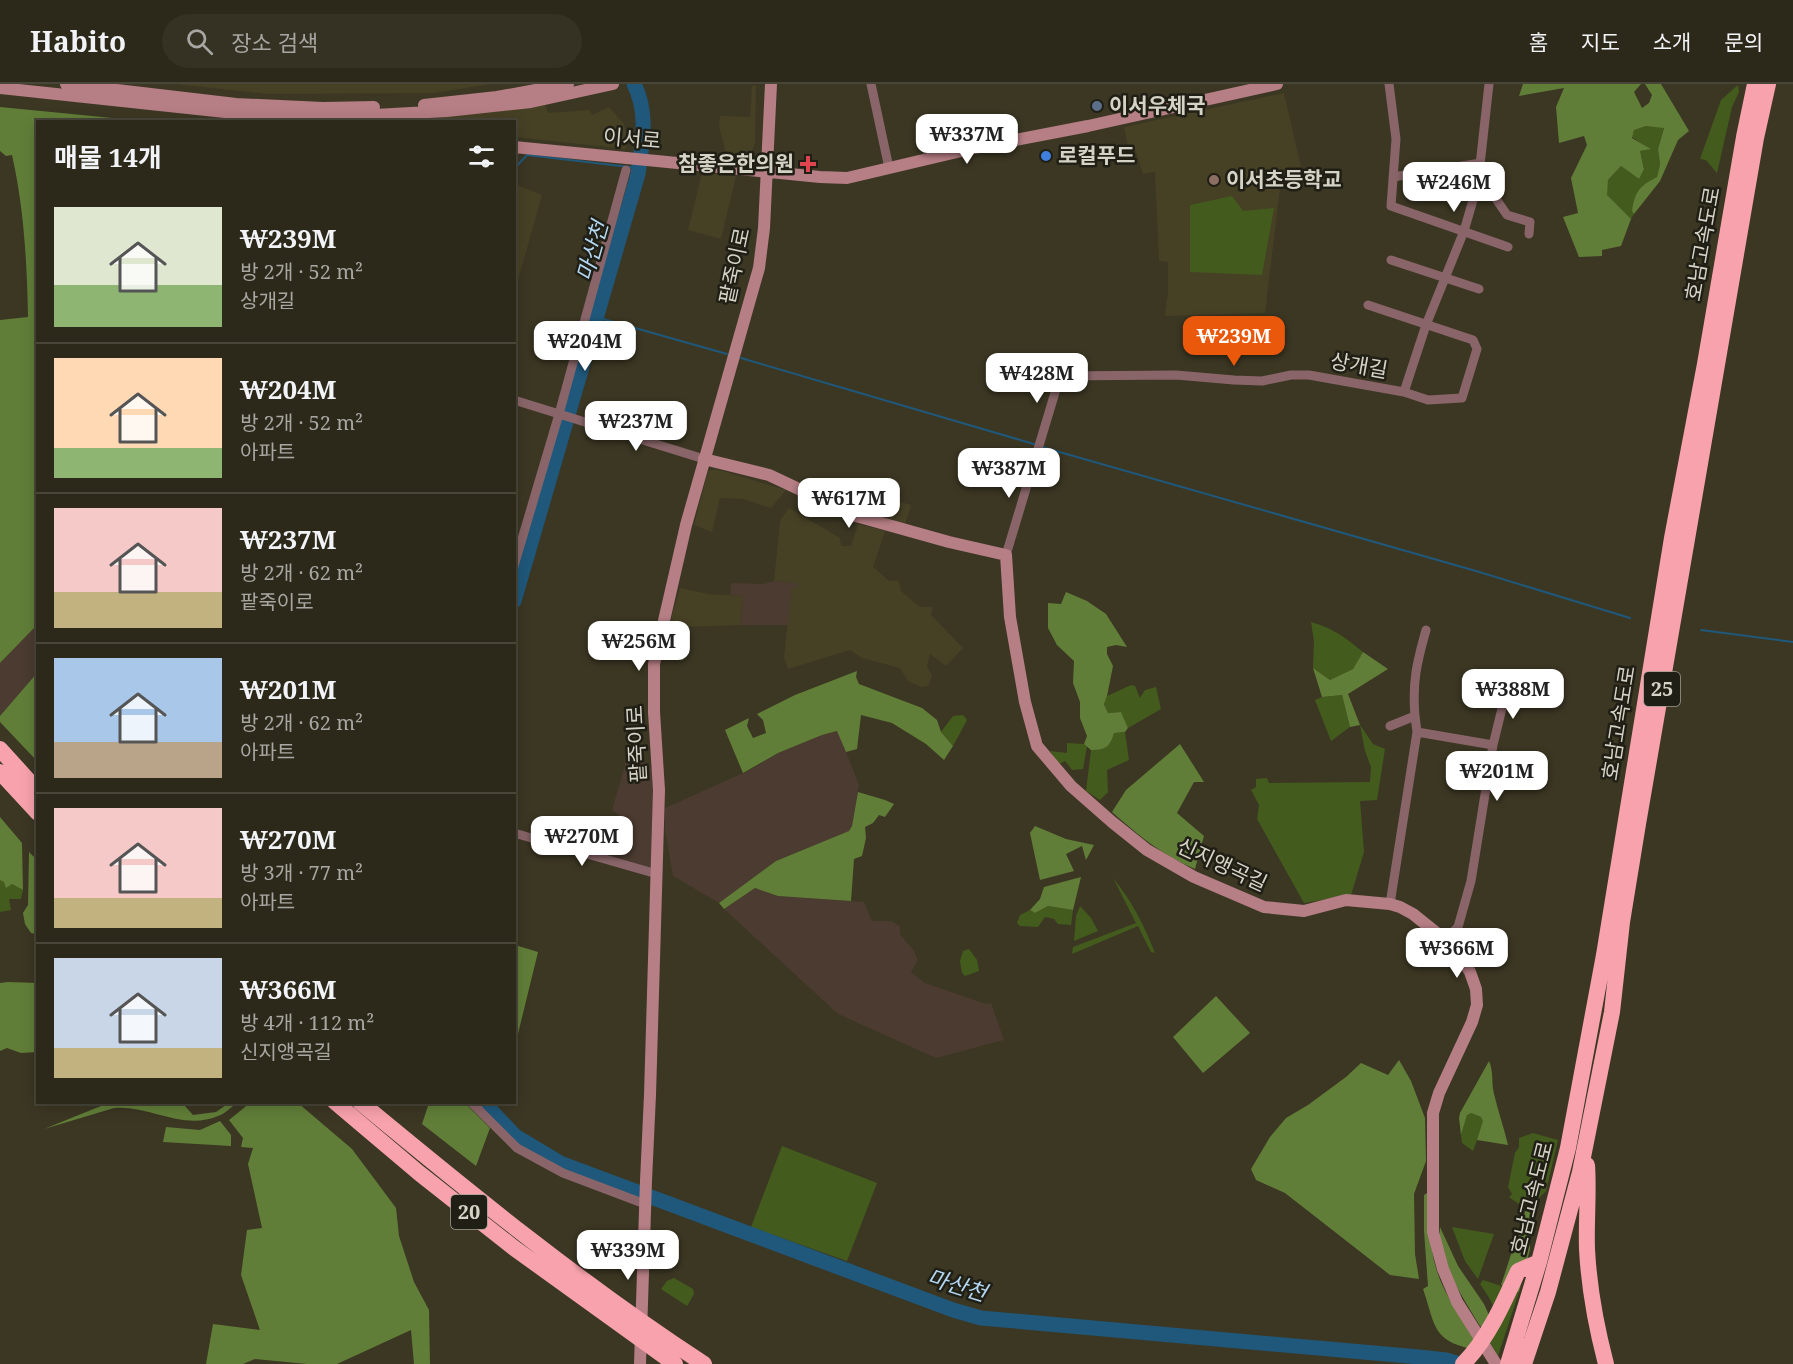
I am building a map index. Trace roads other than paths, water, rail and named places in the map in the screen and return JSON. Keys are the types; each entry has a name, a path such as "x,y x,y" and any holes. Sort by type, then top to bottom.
{"highway":[{"name":"호남고속도로","path":"1508,1364 1539,1262 1568,1148 1604,955 1672,538 1755,84"},
{"name":"호남고속도로","path":"1524,1364 1563,1242 1586,1146 1612,1012 1622,922 1640,813 1756,138 1768,84"},
{"path":"0,749 36,788"},
{"path":"0,772 36,811"},
{"name":"20","path":"337,1104 514,1248 678,1356 704,1364"},
{"name":"20","path":"362,1104 608,1308"},
{"path":"1586,1146 1589,1278 1606,1364"},
{"path":"1463,1364 1469,1358 1482,1326 1506,1298 1518,1270 1539,1262"}],"street":[{"path":"66,84 236,104 323,108 412,106 497,97 568,84"},
{"path":"0,88 225,112 321,118 447,111 531,102 612,84"},
{"name":"팥죽이로","path":"640,1364 659,790 654,712 654,664 686,525 759,268 764,228 771,84"},
{"path":"871,84 889,168"},
{"name":"이서로","path":"516,149 847,178 1277,84"},
{"path":"1389,84 1396,139 1391,206 1508,247"},
{"name":"상개길","path":"1060,375 1176,375 1262,381 1291,375 1309,375 1404,392 1426,325 1464,231 1481,163 1489,84"},
{"path":"321,118 331,120"},
{"path":"1394,177 1481,163"},
{"path":"516,560 561,414 626,170"},
{"path":"1479,174 1507,215 1530,222 1528,234"},
{"path":"1391,260 1479,289"},
{"path":"1368,306 1473,340 1477,349 1462,398 1428,400 1404,392"},
{"name":"신지앵곡길","path":"1060,375 1006,555 1010,617 1024,702 1037,746 1071,786 1112,822 1147,850 1194,877 1264,907 1304,911 1346,900 1390,904 1413,914 1454,946 1470,972 1476,989 1477,1005 1472,1022 1439,1093 1433,1113 1433,1232 1443,1269 1458,1302 1482,1326 1496,1364"},
{"path":"516,401 704,459 769,476 856,516 1006,555"},
{"path":"1390,904 1416,732 1413,693 1416,664 1426,630"},
{"path":"1446,939 1458,927 1471,881 1492,745 1507,688"},
{"path":"1390,726 1415,716"},
{"path":"1416,732 1492,745"},
{"path":"516,834 657,874"},
{"path":"473,1104 517,1148 562,1173 645,1202"}],"waterway":[{"name":"마산천","path":"516,594 638,174 643,117 642,106 634,84"},
{"path":"516,167 527,155 638,168"},
{"path":"596,317 727,354"},
{"path":"741,358 1037,445"},
{"path":"1042,447 1476,571 1630,618"},
{"path":"1701,630 1793,642"},
{"name":"마산천","path":"485,1104 515,1136 560,1163 953,1310 981,1318 1419,1357 1460,1364"}],"place":[{"name":"이서우체국","path":"1097,106"},
{"name":"로컬푸드","path":"1046,156"},
{"name":"참좋은한의원","path":"808,164"},
{"name":"이서초등학교","path":"1214,180"}]}
